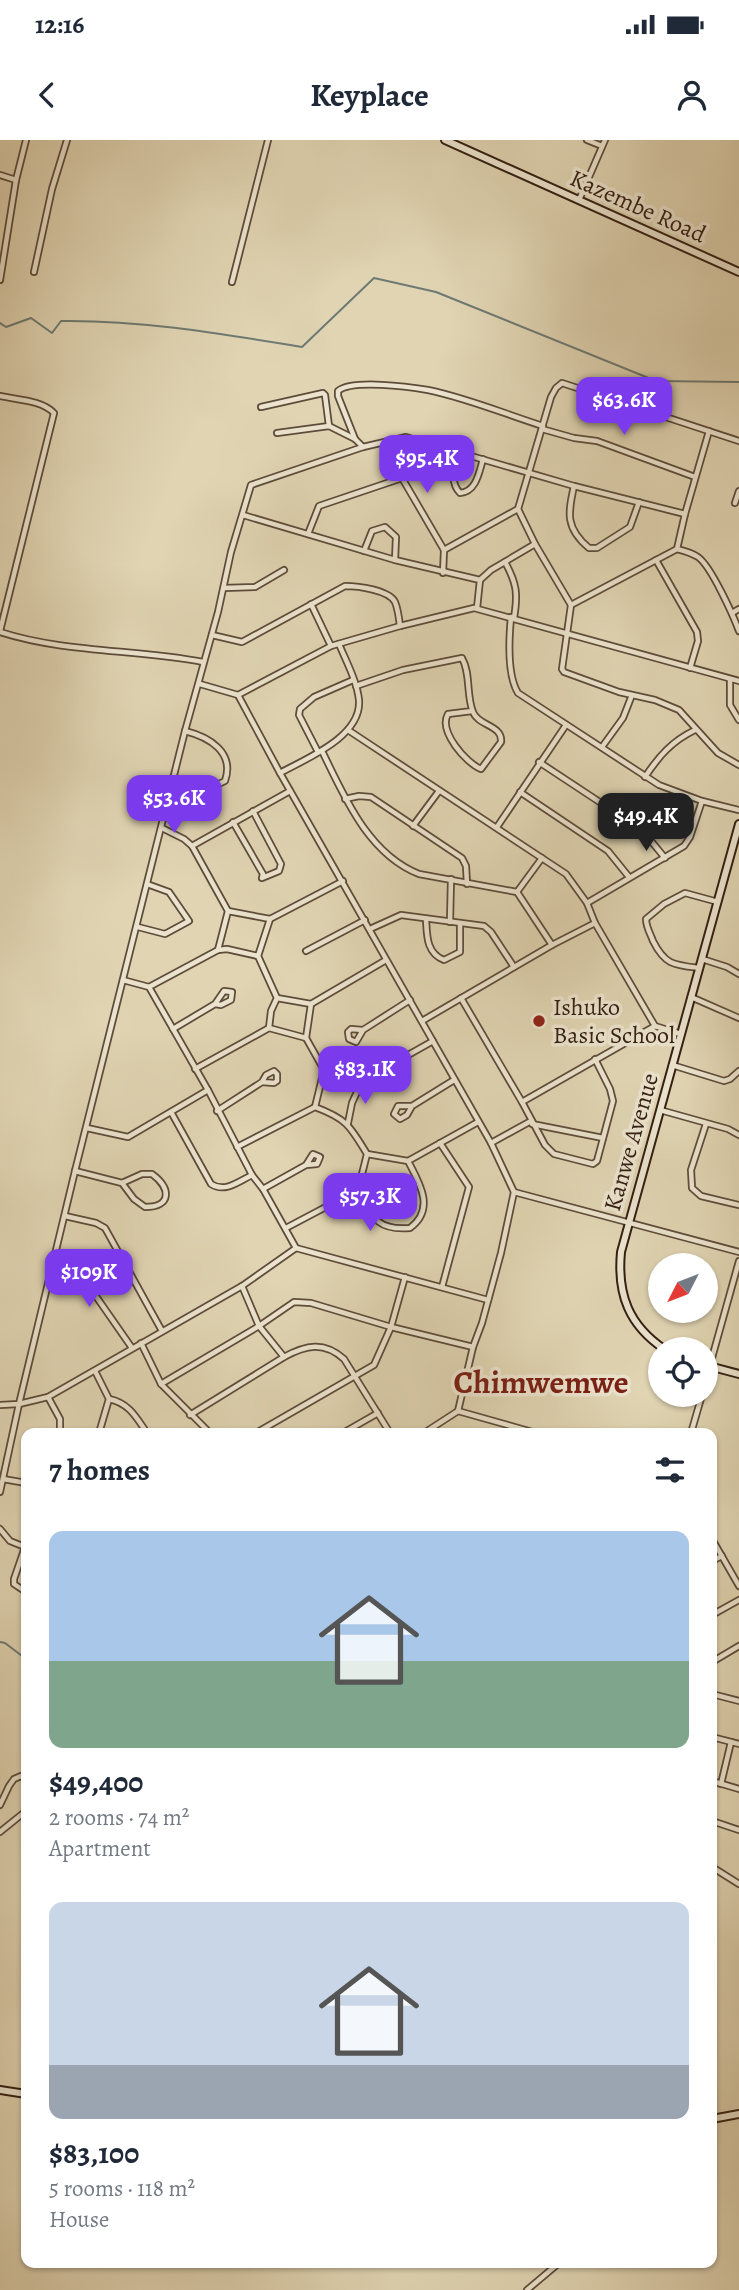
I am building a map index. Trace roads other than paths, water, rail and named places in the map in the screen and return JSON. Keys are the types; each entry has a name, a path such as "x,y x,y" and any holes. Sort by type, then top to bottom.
{"main road":[{"name":"Kazembe Road","path":"446,140 739,272"},
{"name":"Kanwe Avenue","path":"648,1338 628,1310 622,1290 620,1262 628,1223 739,826"},
{"path":"718,1369 739,1374"},
{"path":"0,2090 21,2093"},
{"path":"717,2118 739,2114"}],"street":[{"path":"0,279 16,180 26,140"},
{"path":"34,272 52,189 67,140"},
{"path":"232,282 268,140"},
{"path":"587,140 602,146"},
{"path":"579,200 605,140"},
{"path":"0,175 16,180"},
{"path":"739,441 562,383 555,388 551,397 518,509 571,605 562,669 564,672 678,710 718,753 739,765"},
{"path":"355,439 338,396 338,391 343,387 363,385 428,390 574,438 597,441 695,477"},
{"path":"261,407 321,392 325,395 329,426"},
{"path":"0,396 39,404 54,413 0,631 51,644 203,662"},
{"path":"277,433 329,426 355,439 363,447"},
{"path":"677,549 709,431"},
{"path":"0,1492 75,1171 172,784 200,684 203,662 231,552 251,485 363,447 406,437 574,486 685,514"},
{"path":"413,441 402,478 444,550 443,573"},
{"path":"457,452 453,477 456,490 460,493 473,486 483,459"},
{"path":"308,534 319,506 402,478"},
{"path":"574,486 568,520 581,542 589,548 597,548 631,527 639,502"},
{"path":"735,503 739,491"},
{"path":"444,550 518,509"},
{"path":"243,515 395,560 480,580 536,544"},
{"path":"364,551 372,531 385,527 396,537 395,560"},
{"path":"571,605 677,549 703,561 739,631"},
{"path":"656,560 697,632 698,641 690,668"},
{"path":"505,562 517,596 509,639 515,687 525,698 645,777 674,792 739,810"},
{"path":"223,589 256,587 284,570"},
{"path":"477,608 480,580"},
{"path":"212,635 242,642 345,586 367,589 393,598 400,626"},
{"path":"311,604 323,624 331,646"},
{"path":"200,684 238,695 339,643 477,608 739,681"},
{"path":"732,613 739,608"},
{"path":"280,773 332,745 348,730 359,706 356,686 339,643"},
{"path":"356,686 403,670 460,657 464,659 472,711 478,719 498,731 502,737 481,769 455,748 446,723 448,714 472,711"},
{"path":"730,678 730,705 739,720"},
{"path":"353,680 314,697 300,709 299,715 345,799 380,847 413,872 517,892 552,945"},
{"path":"238,695 491,1143 514,1192 458,1411 432,1428"},
{"path":"602,747 623,718 632,695"},
{"path":"497,827 566,725"},
{"path":"348,730 566,874 587,903 595,923 655,1026 681,1034"},
{"path":"645,777 665,750 679,738 695,730"},
{"path":"172,784 204,791 225,781 227,776 226,761 216,744 202,735 186,731"},
{"path":"539,762 636,825 647,834 664,858"},
{"path":"413,826 439,790"},
{"path":"192,846 290,791"},
{"path":"520,792 608,851 629,877"},
{"path":"345,799 371,797 462,858 466,866 467,884"},
{"path":"587,903 687,843 702,801"},
{"path":"233,822 263,874 262,878 279,871 281,864 253,811"},
{"path":"162,828 192,846 228,911 218,950"},
{"path":"517,892 542,858"},
{"path":"450,922 451,879"},
{"path":"228,911 270,919 342,881"},
{"path":"138,927 165,934 189,921 169,891 147,884"},
{"path":"700,968 679,966 664,958 651,936 646,919 664,904 685,893 718,902"},
{"path":"370,929 401,915 484,926 514,967"},
{"path":"269,1028 271,1011 277,998 258,956 270,919"},
{"path":"426,919 430,948 436,956 444,960 460,952 460,924"},
{"path":"306,951 365,920"},
{"path":"422,1021 595,923"},
{"path":"149,988 218,950 227,949 258,956"},
{"path":"702,959 739,974"},
{"path":"277,998 311,1004 386,960"},
{"path":"124,980 149,988 208,1090 252,1175 263,1189 296,1248 488,1300"},
{"path":"691,997 739,1018"},
{"path":"461,998 549,1150 593,1164 597,1161 612,1101 612,1095 595,1059"},
{"path":"363,1030 410,1000"},
{"path":"173,1029 215,1003"},
{"path":"237,1147 315,1107 324,1070 306,1038 311,1004"},
{"path":"522,1102 655,1026"},
{"path":"195,1069 269,1028 306,1038"},
{"path":"348,1123 352,1103 362,1081 433,1041"},
{"path":"672,1065 723,1080 730,1079 739,1071"},
{"path":"324,1070 362,1081"},
{"path":"412,1106 454,1080"},
{"path":"217,1111 262,1082"},
{"path":"86,1128 128,1137 208,1090"},
{"path":"315,1107 348,1123 368,1154 408,1161 478,1122"},
{"path":"660,1110 728,1129 739,1135"},
{"path":"171,1112 211,1184 227,1188 252,1175"},
{"path":"491,1143 531,1122 603,1138"},
{"path":"706,1124 691,1170 692,1188 701,1196 739,1205"},
{"path":"440,1143 469,1187 442,1287"},
{"path":"368,1154 358,1190 376,1221 410,1228 419,1218 425,1198 408,1161"},
{"path":"263,1189 306,1165"},
{"path":"75,1171 122,1183 142,1174 152,1174 164,1186 166,1199 157,1205 145,1207 134,1199 122,1183"},
{"path":"286,1228 358,1190"},
{"path":"514,1192 739,1252"},
{"path":"65,1216 96,1223 105,1228 162,1331"},
{"path":"0,1405 19,1404 48,1397 242,1286 296,1248"},
{"path":"54,1261 74,1265 83,1271 93,1292 132,1348"},
{"path":"717,1337 739,1261"},
{"path":"265,1428 356,1376 377,1361 391,1327 405,1277"},
{"path":"242,1286 259,1326 285,1357"},
{"path":"161,1384 259,1326 289,1305 299,1302 354,1314 391,1327 473,1347"},
{"path":"141,1343 161,1384 204,1428"},
{"path":"190,1415 306,1346 333,1352 344,1359 387,1428"},
{"path":"94,1371 109,1399 100,1428"},
{"path":"48,1397 60,1419 60,1428"},
{"path":"109,1399 129,1407 144,1428"},
{"path":"692,1428 699,1407"},
{"path":"458,1411 518,1428"},
{"path":"352,1428 378,1413"},
{"path":"4,1479 21,1482"},
{"path":"0,1530 10,1541 21,1545"},
{"path":"717,1548 738,1582"},
{"path":"717,1558 722,1556"},
{"path":"21,1561 14,1580 21,1589"},
{"path":"717,1612 739,1600"},
{"path":"717,1659 739,1646"},
{"path":"717,1695 739,1701"},
{"path":"717,1738 739,1744"},
{"path":"721,1784 731,1742"},
{"path":"0,1805 14,1779 21,1776"},
{"path":"717,1783 739,1789"},
{"path":"0,1832 21,1815"},
{"path":"717,1823 739,1830"},
{"path":"717,1870 739,1884"},
{"path":"527,2290 553,2268"}],"waterway":[{"path":"0,323 6,327 31,318 52,333 61,321 122,323 302,347 374,278 436,292 656,381 739,382"},
{"path":"0,1642 21,1655"}],"place":[{"name":"Ishuko Basic School","path":"539,1021"}],"district":[{"name":"Chimwemwe","path":"541,1382"}]}
